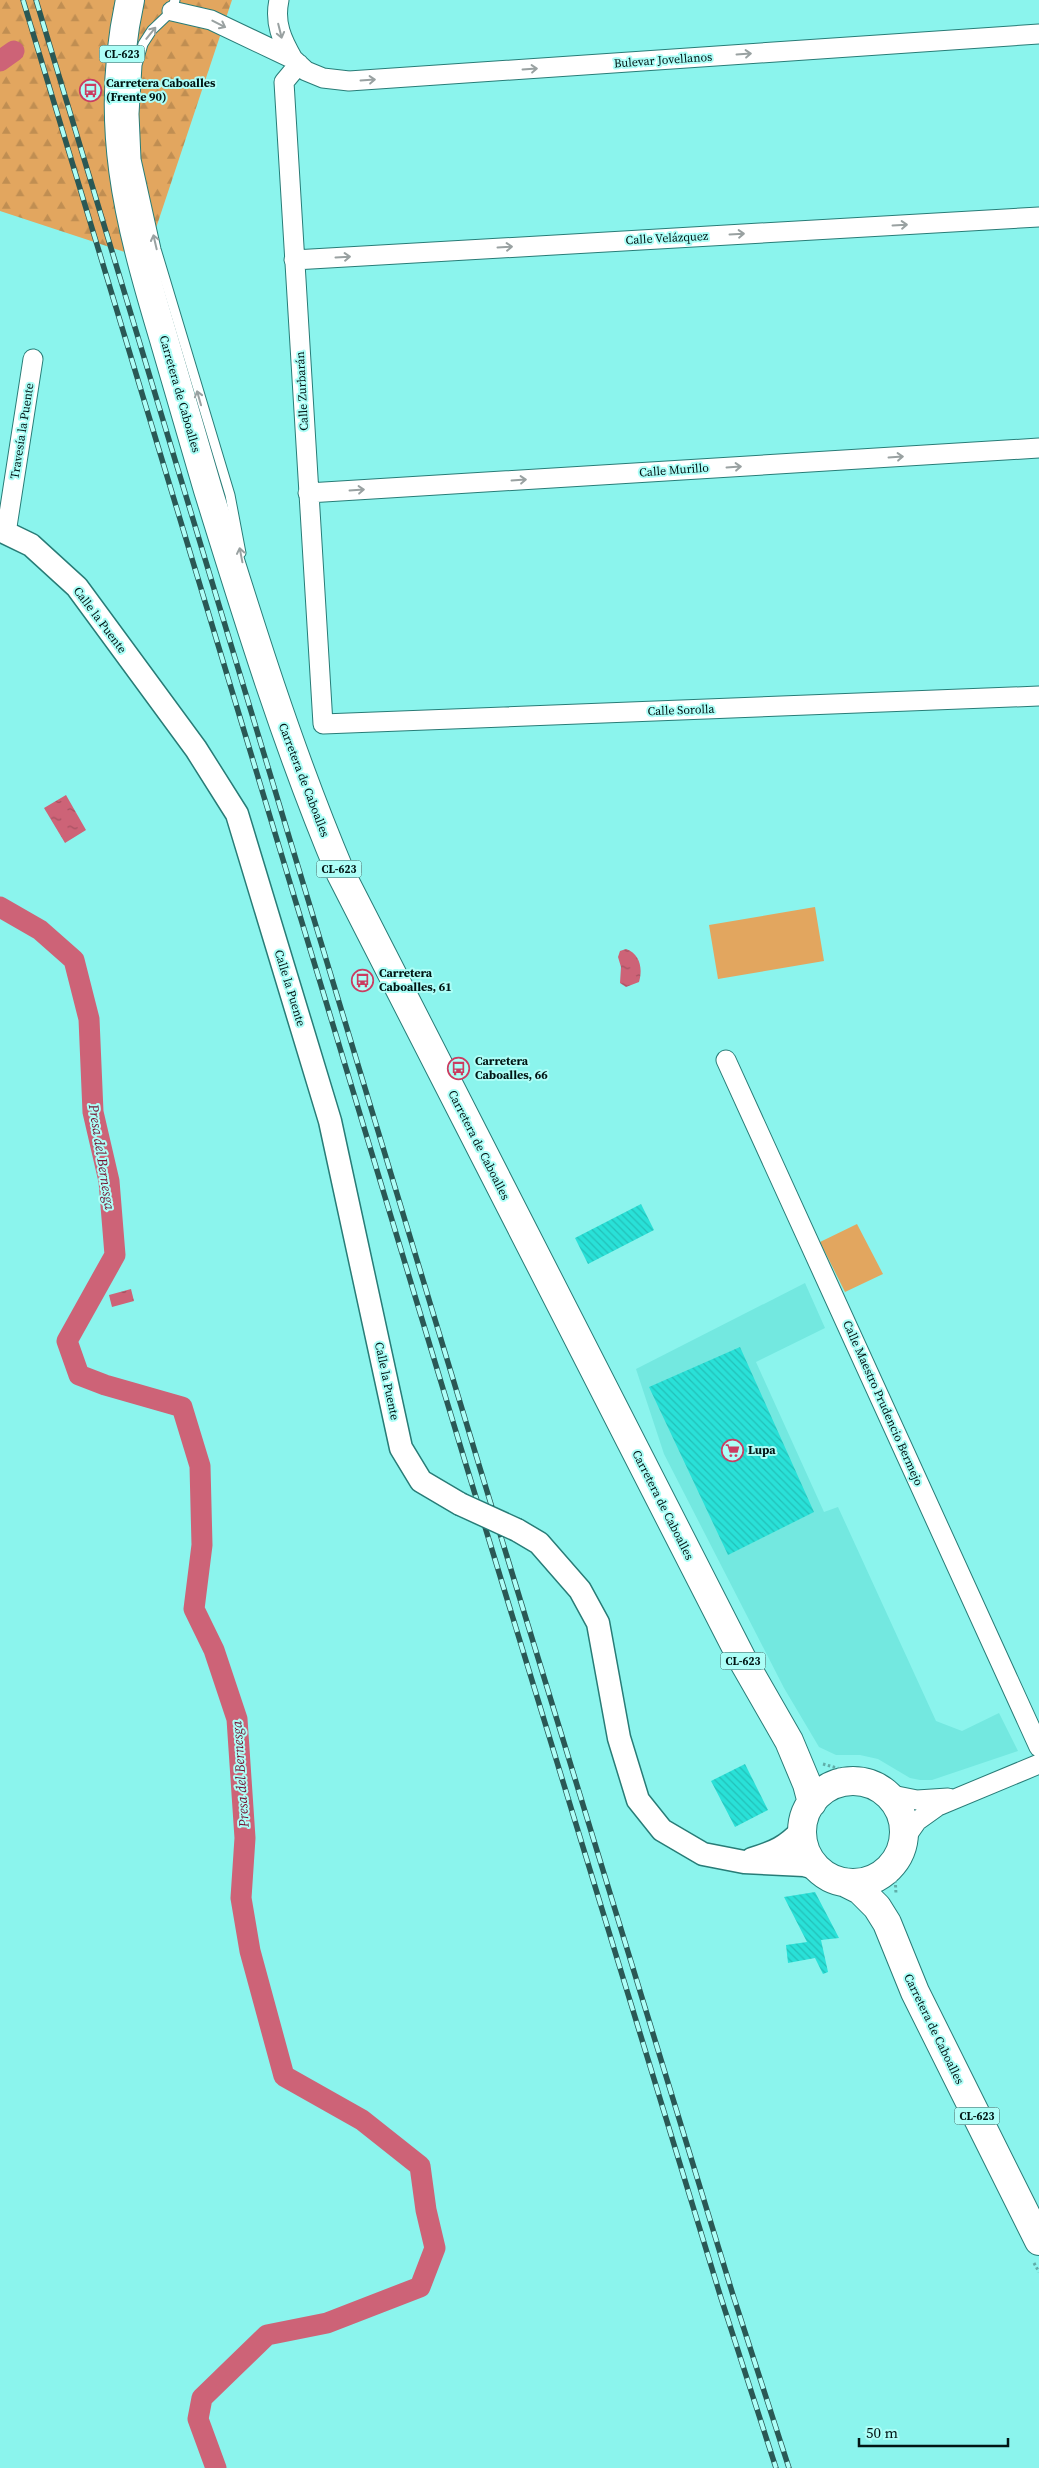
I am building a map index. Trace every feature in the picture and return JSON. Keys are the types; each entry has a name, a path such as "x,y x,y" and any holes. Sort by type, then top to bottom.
{"main road":[{"name":"Carretera de Caboalles","path":"130,0 121,62 118,108 119,153 140,260 260,654 311,804 341,874 721,1619 789,1742 810,1796"},
{"name":"Carretera de Caboalles","path":"789,1742 820,1769 837,1771"},
{"name":"CL-623","path":"837,1771 896,1796"},
{"path":"811,1867 798,1834 807,1811 810,1796 831,1787 837,1771"},
{"path":"852,1886 887,1875 895,1862 909,1833 894,1802 896,1796"},
{"name":"CL-623","path":"811,1867 852,1886"},
{"name":"Carretera de Caboalles","path":"887,1875 887,1923"},
{"name":"Carretera de Caboalles","path":"852,1886 877,1907 887,1923 915,1992 1039,2241"}],"street":[{"path":"279,0 277,10 279,33 296,62"},
{"name":"Bulevar Jovellanos","path":"174,6 211,20 296,62 322,78 349,81 1039,34"},
{"name":"Calle Zurbarán","path":"296,62 284,82 322,724"},
{"name":"Calle Velázquez","path":"294,260 1039,217"},
{"name":"Travesía la Puente","path":"3,531 33,359"},
{"name":"Calle Murillo","path":"308,493 1039,448"},
{"name":"Calle la Puente","path":"3,531 32,545 77,588 196,749 237,814 330,1122 401,1448 421,1481 460,1504 517,1530 539,1543 580,1590 598,1624 619,1738 638,1800 662,1830 703,1854 744,1862 811,1867"},
{"name":"Calle Sorolla","path":"322,724 1039,696"},
{"name":"Calle Maestro Prudencio Bermejo","path":"726,1060 1039,1747"},
{"path":"909,1833 938,1806 1039,1764"},
{"path":"896,1796 917,1800 957,1797"},
{"path":"744,1862 775,1852 798,1834"}],"lane":[{"path":"174,6 152,30 143,44 137,65 134,114 136,159 156,249 208,430 230,494 260,654"}],"path":[{"path":"856,1769 877,1773 894,1784 896,1796 914,1820 909,1833 914,1841 907,1860 894,1876 887,1875 877,1886 852,1886 839,1889 821,1881 797,1852 798,1834 795,1814 803,1796 810,1796 817,1781 837,1771 856,1769"}],"shaded area":[{"path":"805,1283 825,1328 756,1362 824,1512 838,1507 936,1721 962,1731 999,1713 1018,1751 932,1780 920,1780 910,1778 878,1759 860,1755 836,1755 819,1747 784,1688 664,1454 636,1369"}],"green space":[{"path":"0,0 232,0 155,231 149,260 0,211"},
{"path":"815,907 824,961 718,979 709,925"},
{"path":"857,1224 883,1274 845,1292 820,1242"}],"water":[{"path":"66,795 86,830 65,843 44,808"},
{"path":"626,949 631,951 637,958 641,972 639,982 626,987 620,983 621,967 618,957 620,951"},
{"path":"131,1289 134,1301 112,1307 109,1295"}],"building":[{"path":"641,1204 654,1230 588,1264 575,1238"},
{"name":"Lupa","path":"740,1347 814,1512 728,1555 649,1387"},
{"path":"745,1764 768,1810 735,1827 711,1781"},
{"path":"815,1892 839,1938 821,1940 828,1972 823,1974 815,1958 788,1963 786,1945 807,1942 784,1897"}],"waterway":[{"name":"Presa del Bernesga","path":"0,61 14,51"},
{"name":"Presa del Bernesga","path":"0,907 40,930 74,960 89,1019 93,1112 109,1181 115,1255 67,1341 79,1375 105,1385 182,1407 200,1466 202,1545 194,1609 214,1650 237,1719 245,1838 241,1898 250,1951 284,2076 362,2120 420,2166 426,2210 435,2248 420,2287 327,2323 267,2335 202,2398 198,2419 216,2468"}],"railway":[{"path":"23,0 467,1468 721,2298 776,2468"},
{"path":"36,0 479,1465 733,2295 789,2468"}],"place":[{"name":"Carretera Caboalles (Frente 90)","path":"90,90"},
{"name":"Carretera Caboalles, 61","path":"363,980"},
{"name":"Carretera Caboalles, 66","path":"459,1068"},
{"name":"Lupa","path":"732,1450"}]}
